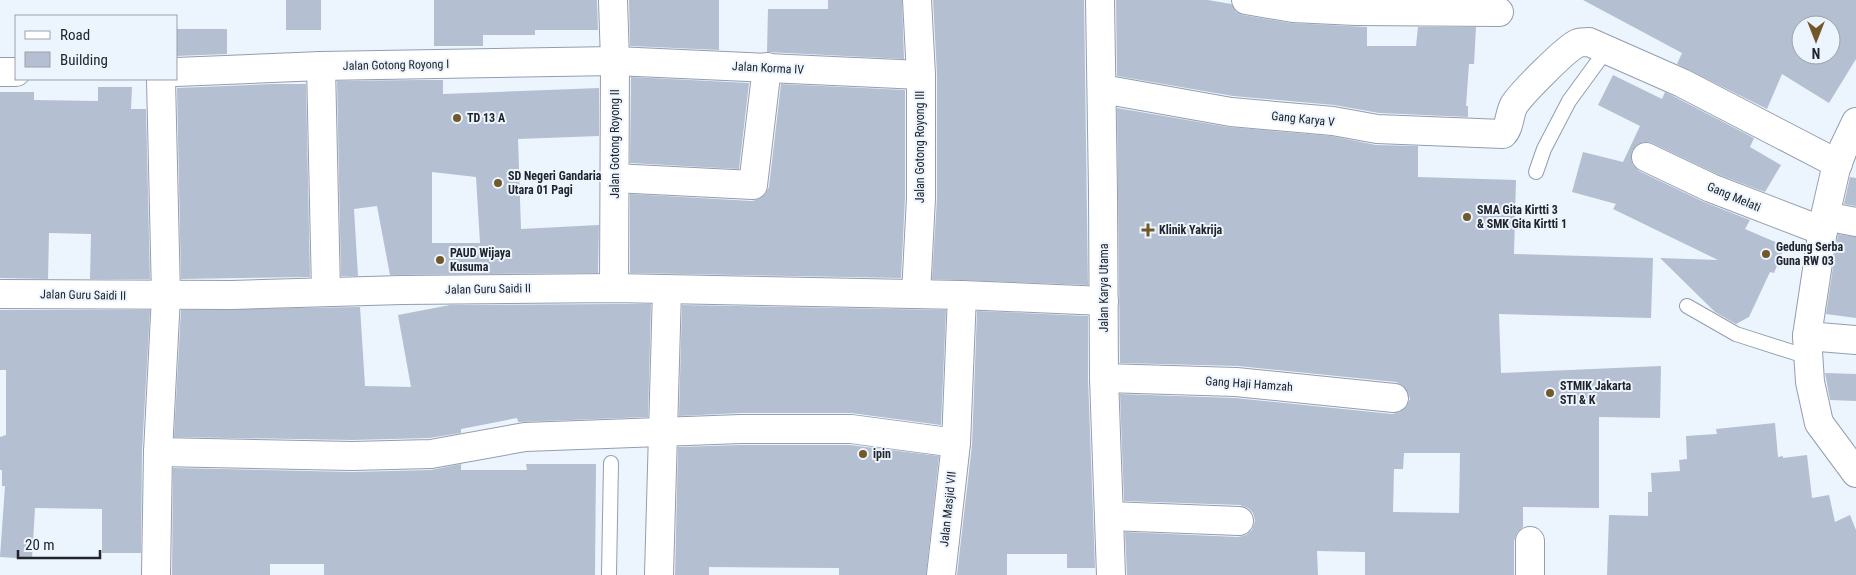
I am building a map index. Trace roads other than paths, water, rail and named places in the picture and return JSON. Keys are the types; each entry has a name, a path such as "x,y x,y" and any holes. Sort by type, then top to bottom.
{"street":[{"name":"Jalan Gotong Royong II","path":"613,0 615,61 614,288"},
{"name":"Jalan Gotong Royong III","path":"916,294 920,198 920,75 917,0"},
{"name":"Jalan Karya Utama","path":"1100,0 1104,378 1111,575"},
{"path":"1246,0 1293,8 1347,11 1499,12"},
{"name":"Gang Karya V","path":"1102,89 1231,112 1332,121 1377,129 1499,134 1506,131 1514,105 1524,93 1577,43 1589,42 1607,49"},
{"path":"1607,49 1682,83 1838,164"},
{"name":"Jalan Gotong Royong I","path":"178,72 320,66 615,61"},
{"name":"Jalan Korma IV","path":"615,61 920,75"},
{"path":"320,66 326,292"},
{"path":"614,178 753,185 767,67"},
{"path":"0,72 15,72"},
{"path":"156,575 158,452 166,296 162,80"},
{"path":"1856,122 1838,164 1824,223 1808,347 1810,382 1819,423 1856,473"},
{"name":"Gang Melati","path":"1646,157 1711,188 1824,223 1856,222"},
{"name":"Jalan Guru Saidi II","path":"0,294 166,296 614,288 962,295 1104,301"},
{"path":"658,575 667,290"},
{"name":"Jalan Masjid VII","path":"941,575 956,443 962,295"},
{"path":"1808,347 1856,340"},
{"name":"Gang Haji Hamzah","path":"1104,378 1236,382 1394,398"},
{"path":"158,452 352,456 431,454 524,437 851,428 956,443"},
{"path":"1108,516 1239,521"},
{"path":"1530,541 1530,575"}],"lane":[{"path":"1536,172 1544,148 1569,101 1607,49"},
{"path":"1687,306 1736,334 1808,347"},
{"path":"609,575 611,463"}],"place":[{"name":"TD 13 A","path":"457,118"},
{"name":"SD Negeri Gandaria Utara 01 Pagi","path":"498,183"},
{"name":"SMA Gita Kirtti 3 & SMK Gita Kirtti 1","path":"1467,217"},
{"name":"Klinik Yakrija","path":"1148,230"},
{"name":"Gedung Serba Guna RW 03","path":"1766,254"},
{"name":"PAUD Wijaya Kusuma","path":"440,260"},
{"name":"STMIK Jakarta STI & K","path":"1550,393"},
{"name":"ipin","path":"863,454"}]}
